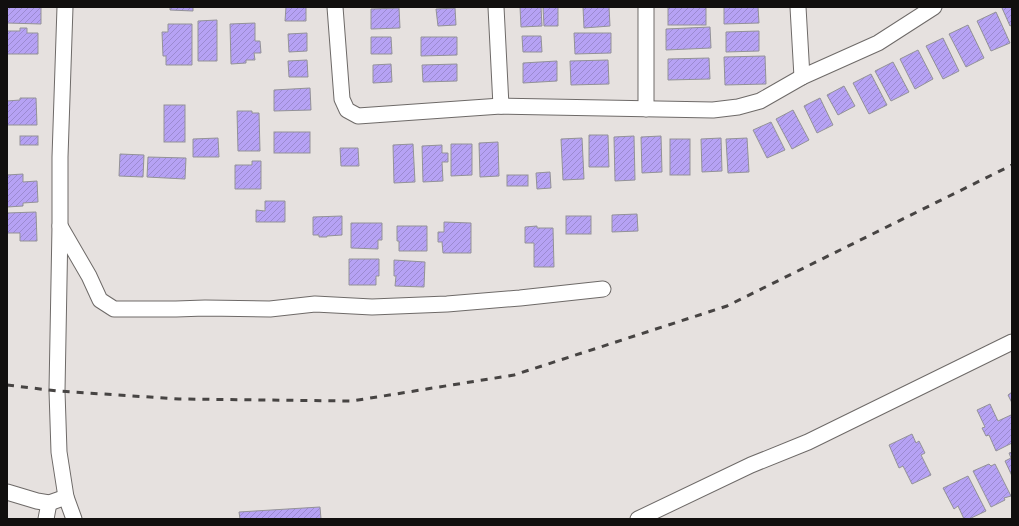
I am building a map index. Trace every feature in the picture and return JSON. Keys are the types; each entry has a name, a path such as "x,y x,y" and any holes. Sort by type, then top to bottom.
{"street":[{"path":"65,7 60,158 57,391 59,452 66,497 74,519"},
{"path":"335,7 342,99 347,110 358,116 501,106 714,110 738,108 760,101 802,77 878,43 934,7"},
{"path":"496,7 501,106"},
{"path":"646,7 646,109"},
{"path":"798,7 802,77"},
{"path":"60,226 89,276 100,300 114,309 270,309 314,304 372,307 447,304 603,289"},
{"path":"638,519 751,465 808,442 1012,342"},
{"path":"7,492 49,503 66,497"},
{"path":"46,519 49,503"}],"building":[{"path":"7,7 41,7 41,24 7,23"},
{"path":"170,7 193,7 193,11 170,10"},
{"path":"286,7 306,7 306,21 285,21"},
{"path":"520,7 541,7 542,26 521,27"},
{"path":"543,7 558,7 558,26 544,26"},
{"path":"583,7 609,7 610,26 584,28"},
{"path":"668,7 706,7 706,25 668,25"},
{"path":"724,7 758,7 759,23 724,24"},
{"path":"1012,7 1012,25 1010,26 1002,8"},
{"path":"399,8 400,28 371,29 371,9"},
{"path":"455,8 456,25 438,26 436,9"},
{"path":"996,12 1010,43 991,51 977,21"},
{"path":"217,20 217,61 198,61 198,21"},
{"path":"255,23 255,41 260,41 261,53 254,53 255,60 246,60 246,63 231,64 230,24"},
{"path":"168,24 192,24 192,65 166,65 166,56 163,56 162,32 168,32"},
{"path":"968,25 984,58 966,67 949,34"},
{"path":"710,27 711,48 666,50 666,29"},
{"path":"20,28 27,28 27,33 38,33 38,54 7,54 7,31 20,31"},
{"path":"759,31 759,51 726,52 726,32"},
{"path":"307,33 307,51 289,52 288,34"},
{"path":"574,33 611,33 611,53 575,54"},
{"path":"522,36 541,36 542,52 523,52"},
{"path":"371,37 391,37 392,54 371,54"},
{"path":"421,37 457,37 457,55 421,56"},
{"path":"943,38 959,71 943,79 926,46"},
{"path":"918,50 933,79 915,89 900,59"},
{"path":"765,56 766,84 725,85 724,57"},
{"path":"709,58 710,79 668,80 668,59"},
{"path":"307,60 308,77 289,77 288,61"},
{"path":"608,60 609,84 571,85 570,61"},
{"path":"557,61 557,81 523,83 523,63"},
{"path":"893,62 909,92 891,101 875,71"},
{"path":"391,64 392,82 373,83 373,65"},
{"path":"457,64 457,81 423,82 422,65"},
{"path":"871,74 887,105 869,114 853,83"},
{"path":"844,86 855,106 838,115 827,95"},
{"path":"310,88 311,110 274,111 274,90"},
{"path":"20,98 36,98 37,125 7,125 7,101 20,100"},
{"path":"820,98 833,125 817,133 804,106"},
{"path":"164,105 185,105 185,142 164,142"},
{"path":"793,110 809,140 792,149 776,119"},
{"path":"237,111 252,111 252,113 259,113 260,151 238,151"},
{"path":"771,122 785,150 767,158 753,130"},
{"path":"274,132 310,132 310,153 274,153"},
{"path":"589,135 608,135 609,167 589,167"},
{"path":"20,136 38,136 38,145 20,145"},
{"path":"634,136 635,180 615,181 614,137"},
{"path":"661,136 662,172 642,173 641,137"},
{"path":"218,138 219,157 193,157 193,139"},
{"path":"582,138 584,179 563,180 561,139"},
{"path":"721,138 722,171 702,172 701,139"},
{"path":"747,138 749,172 728,173 726,139"},
{"path":"670,139 690,139 690,175 670,175"},
{"path":"498,142 499,176 480,177 479,143"},
{"path":"413,144 415,182 394,183 393,145"},
{"path":"451,144 472,144 472,175 451,176"},
{"path":"442,145 442,153 448,153 448,162 442,162 443,181 423,182 422,146"},
{"path":"340,148 358,148 359,166 341,166"},
{"path":"120,154 144,155 143,177 119,176"},
{"path":"148,157 186,158 185,179 147,177"},
{"path":"252,161 261,161 261,189 235,189 235,165 252,165"},
{"path":"550,172 551,188 537,189 536,173"},
{"path":"23,174 23,182 37,181 38,202 23,203 23,206 7,207 7,175"},
{"path":"507,175 528,175 528,186 507,186"},
{"path":"265,201 285,201 285,222 256,222 256,210 265,211"},
{"path":"36,212 37,241 20,241 20,233 7,233 7,213"},
{"path":"637,214 638,231 612,232 612,215"},
{"path":"342,216 342,235 319,237 319,235 313,235 313,217"},
{"path":"566,216 591,216 591,234 566,234"},
{"path":"444,222 471,223 471,253 443,253 442,242 438,242 438,232 444,232"},
{"path":"351,223 382,223 382,240 378,240 378,249 351,248"},
{"path":"397,226 427,226 427,251 399,251"},
{"path":"537,226 537,228 553,228 554,267 534,267 534,243 525,243 525,227"},
{"path":"349,259 379,259 379,276 376,276 376,285 349,285"},
{"path":"394,260 425,262 424,287 395,286 396,276 394,276"},
{"path":"1012,392 1012,403 1008,395"},
{"path":"990,404 998,421 1011,415 1012,419 1012,443 996,451 989,435 986,436 982,428 985,427 977,410"},
{"path":"912,434 916,443 919,441 925,453 921,455 931,475 912,484 903,466 899,468 889,445"},
{"path":"1012,452 1012,476 1005,461 1011,458 1009,453"},
{"path":"989,464 991,466 995,464 1011,496 1004,498 1005,500 991,507 973,471"},
{"path":"968,476 986,511 969,519 964,519 958,506 954,509 943,488"},
{"path":"320,507 321,519 240,519 239,512"}],"railway":[{"path":"7,385 57,391 179,399 352,401 514,375 727,306 1012,165"}]}
